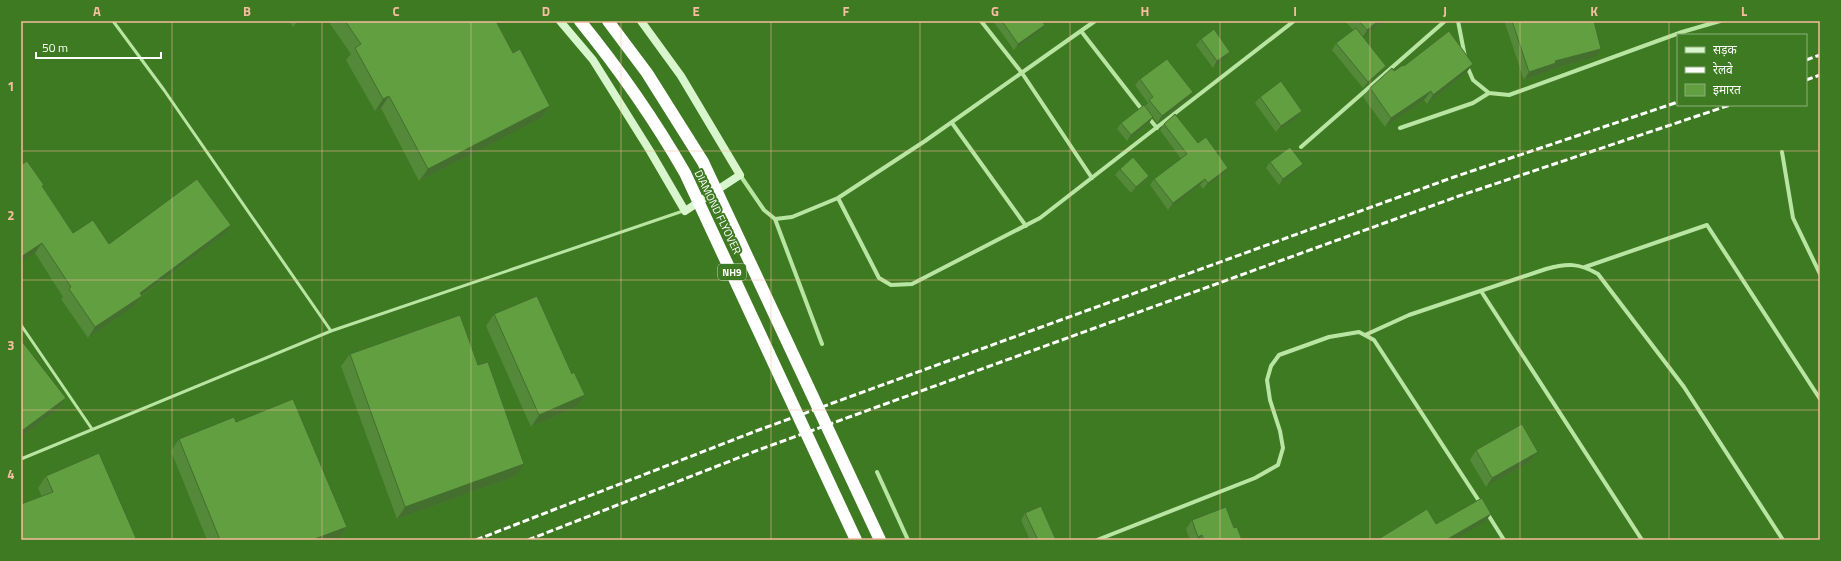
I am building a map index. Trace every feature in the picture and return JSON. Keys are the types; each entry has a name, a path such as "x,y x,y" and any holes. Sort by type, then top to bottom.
{"highway":[{"name":"DIAMOND FLYOVER","path":"580,21 635,92 685,173 856,540"},
{"name":"DIAMOND FLYOVER","path":"608,21 647,73 704,162 880,540"}],"street":[{"path":"560,21 593,60 650,151 685,211 740,175"},
{"path":"640,21 681,76 740,175 764,210 775,219 822,344"},
{"path":"981,21 1022,73 1092,178"},
{"path":"775,219 792,217 838,198 952,123 1095,21"},
{"path":"838,198 879,278 891,285 912,284 1040,218 1294,21"},
{"path":"1301,147 1445,21"},
{"path":"1458,21 1467,64 1473,80 1489,93 1508,95 1682,32 1720,21"},
{"path":"1081,31 1157,128"},
{"path":"1400,128 1473,103 1489,93"},
{"path":"952,123 1026,226"},
{"path":"1782,152 1793,218 1820,274"},
{"path":"1585,267 1707,225 1820,400"},
{"path":"1365,335 1409,315 1564,264 1585,267 1598,274 1684,387 1783,540"},
{"path":"1481,291 1642,540"},
{"path":"1097,540 1255,478 1278,465 1283,448 1280,431 1270,400 1267,380 1271,366 1279,356 1329,337 1359,332 1374,340 1504,540"},
{"path":"877,472 908,540"}],"lane":[{"path":"113,21 164,90 332,331"},
{"path":"21,459 332,331 685,211"},
{"path":"21,324 92,430"}],"building":[{"path":"345,21 496,21 513,53 520,49 550,106 428,169 389,96 383,99 355,48 361,44"},
{"path":"1002,21 1042,21 1045,25 1018,44"},
{"path":"1359,21 1378,21 1367,30"},
{"path":"1512,21 1594,21 1601,49 1555,61 1556,63 1529,72"},
{"path":"1356,28 1386,66 1368,82 1336,43"},
{"path":"1214,29 1230,52 1217,61 1201,39"},
{"path":"1449,31 1473,64 1433,95 1431,91 1391,118 1370,88 1392,68 1394,71 1403,65 1404,66"},
{"path":"1167,59 1193,92 1162,116 1149,100 1153,97 1140,79"},
{"path":"1281,81 1302,111 1281,126 1260,97"},
{"path":"1144,105 1153,117 1131,135 1121,123"},
{"path":"1175,114 1198,143 1206,137 1228,168 1208,183 1205,179 1173,203 1154,179 1187,154 1164,124"},
{"path":"1290,147 1303,164 1283,179 1270,162"},
{"path":"1133,157 1149,176 1136,187 1120,169"},
{"path":"27,161 44,185 42,186 73,233 93,220 109,244 197,179 231,225 140,293 142,296 95,327 69,289 71,287 42,243 21,257 21,165"},
{"path":"537,296 572,374 574,372 585,395 539,415 494,314"},
{"path":"460,315 478,365 488,362 524,464 405,507 350,354"},
{"path":"21,340 66,398 23,430 21,427"},
{"path":"293,399 347,527 312,540 220,540 179,439 234,417 236,422"},
{"path":"1522,424 1538,452 1492,478 1476,450"},
{"path":"99,453 136,538 132,540 21,540 21,504 53,492 46,476"},
{"path":"1482,498 1491,514 1446,540 1377,540 1427,509 1436,524"},
{"path":"1041,506 1056,540 1038,540 1025,513"},
{"path":"1226,507 1234,528 1237,527 1242,540 1204,540 1202,535 1198,537 1192,520"}],"railway":[{"path":"1807,60 1820,55"},
{"path":"1807,80 1820,75"},
{"path":"476,540 756,431 970,353 1454,177 1677,102"},
{"path":"528,540 761,449 1459,196 1727,106"}]}
